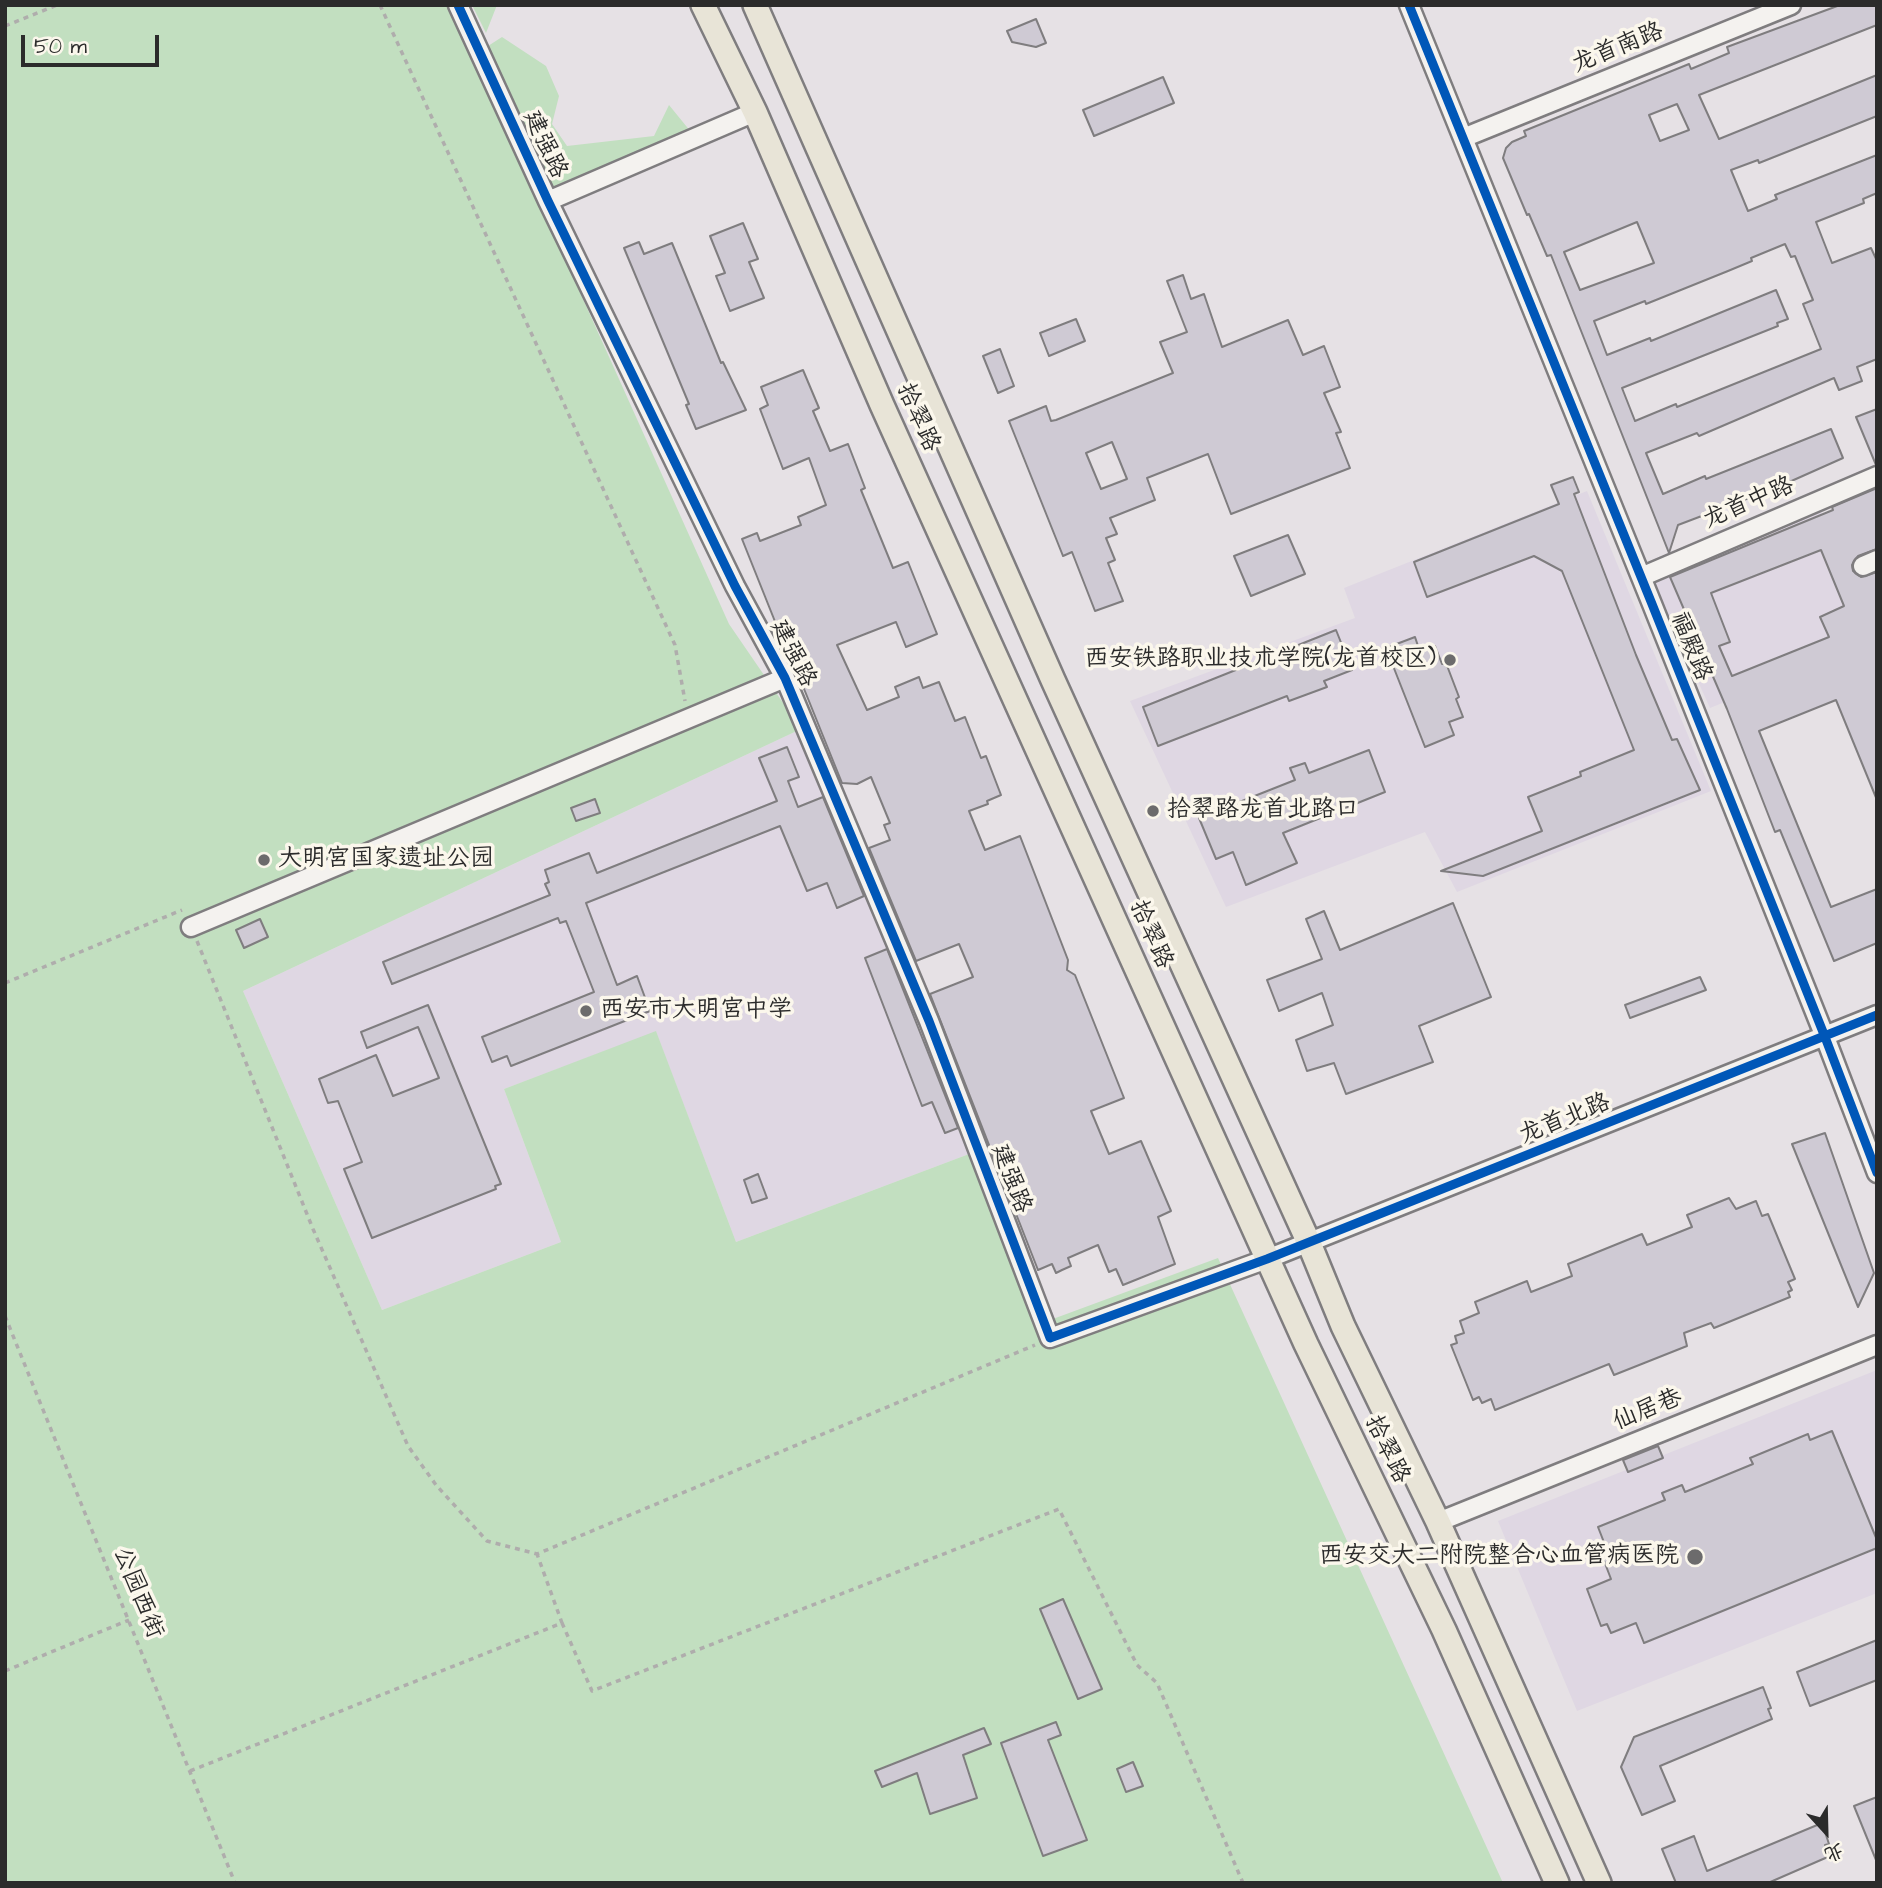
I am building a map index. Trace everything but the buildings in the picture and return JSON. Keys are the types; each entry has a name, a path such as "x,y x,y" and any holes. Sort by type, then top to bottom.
{"main road":[{"name":"拾翠路","path":"703,5 755,112 882,405 1267,1259 1444,1630 1557,1883"},
{"name":"拾翠路","path":"755,5 1054,680 1309,1243 1343,1326 1438,1522 1599,1883"}],"street":[{"name":"建强路","path":"458,5 548,201 735,586 785,678 929,1021 1050,1338"},
{"name":"福殿路","path":"1409,5 1641,577 1877,1173"},
{"name":"龙首南路","path":"1463,138 1791,5"},
{"path":"548,201 755,112"},
{"name":"龙首中路","path":"1641,577 1877,476"},
{"path":"191,927 785,678"},
{"name":"龙首北路","path":"1050,1338 1309,1243 1877,1015"},
{"name":"仙居巷","path":"1438,1522 1877,1345"}],"path":[{"path":"5,26 57,5"},
{"path":"380,5 675,645 685,703"},
{"path":"5,983 186,909 313,1229 408,1446 436,1485 487,1541 537,1554 1050,1338"},
{"path":"537,1554 562,1623 592,1691 1059,1509 1137,1665 1157,1683 1243,1883"},
{"path":"5,1671 129,1620"},
{"path":"190,1771 562,1623"}],"shaded area":[{"name":"西安铁路职业技术学院(龙首校区)","path":"1587,491 1711,791 1457,892 1425,832 1226,907 1130,701 1355,618 1344,588"},
{"path":"1819,506 1873,642 1710,708 1650,575"},
{"name":"西安市大明宫中学","path":"801,729 977,1151 736,1242 656,1032 504,1089 561,1242 382,1310 243,991"},
{"name":"西安交大二附院整合心血管病医院","path":"1877,1370 1877,1593 1577,1711 1498,1521"}],"green space":[{"name":"大明宫国家遗址公园","path":"5,5 451,5 729,624 801,729 243,991 382,1310 561,1242 504,1089 656,1031 736,1242 977,1151 1042,1323 1218,1258 1503,1883 5,1883"},
{"path":"472,5 497,5 486,33"},
{"path":"502,37 546,66 559,96 552,124 567,146 654,136 669,105 691,132 555,190 488,46"}],"cycle path":[{"path":"458,5 548,201 735,586 785,678 929,1021 1050,1338 1267,1259 1877,1015"},
{"path":"1409,5 1652,604 1877,1173"}],"place":[{"name":"西安铁路职业技术学院(龙首校区)","path":"1450,660"},
{"name":"拾翠路龙首北路口","path":"1153,811"},
{"name":"大明宫国家遗址公园","path":"264,860"},
{"name":"西安市大明宫中学","path":"586,1011"},
{"name":"西安交大二附院整合心血管病医院","path":"1695,1557"}]}
